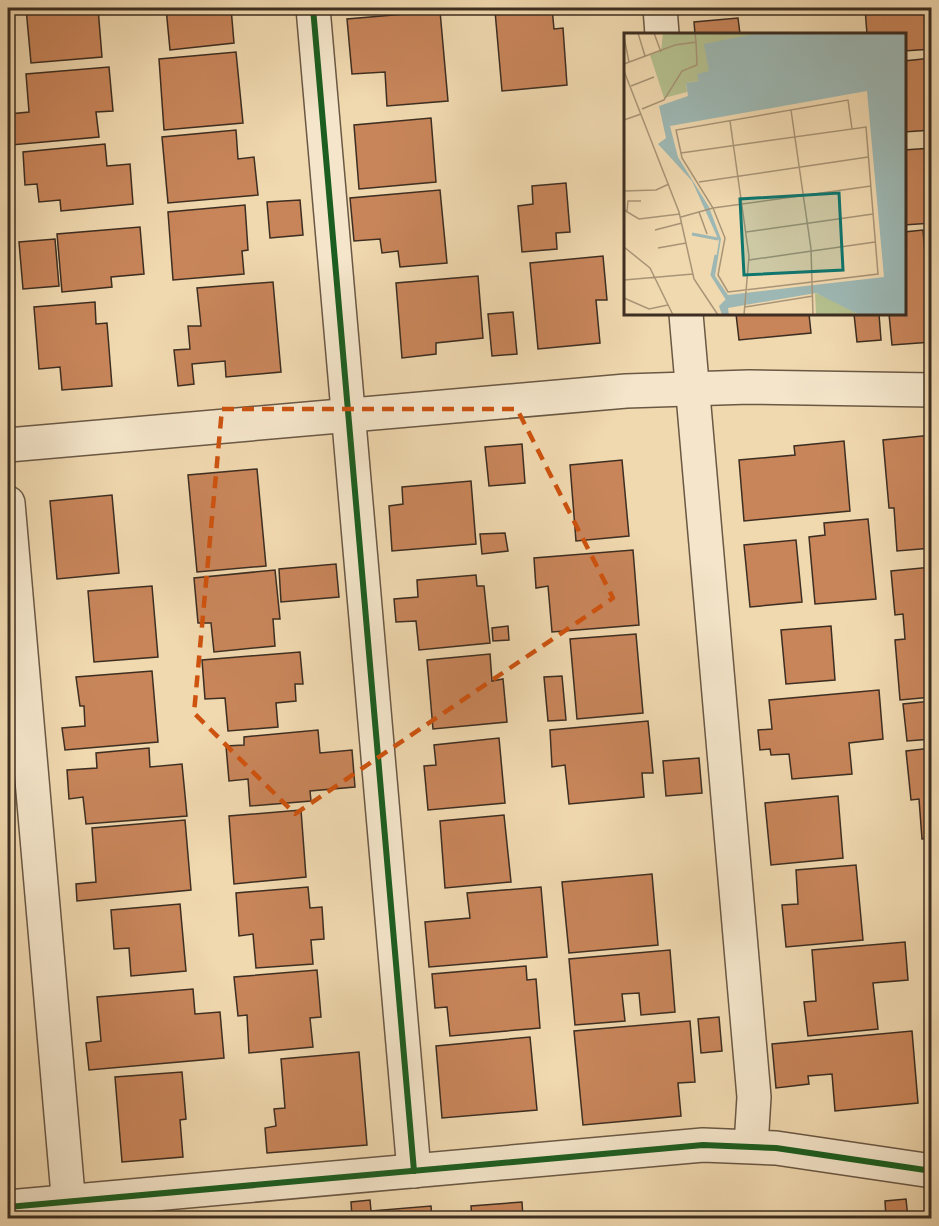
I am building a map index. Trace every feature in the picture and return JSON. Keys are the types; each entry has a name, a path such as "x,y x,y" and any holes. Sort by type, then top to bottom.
{"street":[{"path":"313,8 414,1171"},
{"path":"660,8 662,33"},
{"path":"686,315 754,1098 751,1146"},
{"path":"8,445 626,391 693,388 932,390"},
{"path":"8,503 69,1210"},
{"path":"8,1207 69,1210 414,1171 703,1145 751,1146 932,1171"}],"highlighted area":[{"path":"222,409 517,409 613,598 295,814 194,713"}],"building":[{"path":"26,8 98,8 102,57 31,63"},
{"path":"166,8 231,8 234,43 170,50"},
{"path":"552,8 554,29 563,28 567,85 502,91 495,11"},
{"path":"865,8 931,8 932,49 906,51 906,33 867,33"},
{"path":"440,11 448,101 387,106 385,72 352,74 347,19"},
{"path":"738,18 740,33 695,33 694,22"},
{"path":"236,52 243,123 164,130 159,59"},
{"path":"932,58 932,130 906,132 906,61"},
{"path":"109,67 113,111 96,112 99,137 11,145 9,114 29,112 26,74"},
{"path":"431,118 436,182 359,189 354,125"},
{"path":"236,130 238,159 254,157 258,195 168,203 162,137"},
{"path":"105,144 107,166 130,164 133,204 61,211 60,200 39,202 37,184 25,185 23,152"},
{"path":"932,148 932,223 906,225 906,150"},
{"path":"566,183 570,232 556,233 557,249 522,252 518,206 533,204 532,186"},
{"path":"440,190 447,263 400,267 398,251 382,253 380,239 354,241 350,198"},
{"path":"300,200 303,235 270,238 267,202"},
{"path":"245,205 248,250 242,251 244,274 173,280 168,212"},
{"path":"140,227 144,274 111,277 112,287 62,292 57,234"},
{"path":"923,230 929,299 932,299 932,342 892,345 889,315 906,315 906,232"},
{"path":"55,239 59,286 23,289 19,242"},
{"path":"603,256 607,300 596,300 600,343 538,349 530,263"},
{"path":"478,276 483,338 436,343 436,354 402,358 396,283"},
{"path":"273,282 281,372 226,377 225,361 192,364 194,384 178,386 174,350 190,349 188,326 201,326 197,288"},
{"path":"95,302 96,324 107,323 112,386 62,390 60,367 39,369 34,307"},
{"path":"513,312 517,354 492,356 488,314"},
{"path":"736,315 809,315 811,333 739,340"},
{"path":"854,315 879,315 881,340 857,342"},
{"path":"932,435 932,548 897,551 894,508 889,508 883,440"},
{"path":"844,441 850,511 744,521 739,460 795,455 794,446"},
{"path":"522,444 525,483 489,486 485,447"},
{"path":"622,460 629,536 576,541 570,465"},
{"path":"257,469 266,566 197,572 188,475"},
{"path":"471,481 476,544 392,551 389,506 403,504 402,487"},
{"path":"112,495 119,573 57,579 50,501"},
{"path":"868,519 876,599 815,604 809,537 825,535 824,523"},
{"path":"505,533 508,551 482,554 480,534"},
{"path":"796,540 802,602 750,607 744,545"},
{"path":"633,550 639,625 552,632 548,586 536,588 534,558"},
{"path":"336,564 339,597 281,602 279,569"},
{"path":"932,567 932,697 900,700 895,640 905,639 903,614 895,615 891,571"},
{"path":"275,570 280,619 273,619 275,646 214,652 211,623 198,623 194,578"},
{"path":"476,575 477,586 484,586 490,643 419,650 416,621 396,622 394,599 418,597 417,580"},
{"path":"152,586 158,657 94,662 88,591"},
{"path":"508,626 509,640 493,641 492,628"},
{"path":"831,626 835,680 786,684 781,630"},
{"path":"636,634 643,713 577,719 570,639"},
{"path":"300,652 303,684 295,684 296,701 276,703 278,727 228,731 225,698 205,699 202,660"},
{"path":"490,654 492,681 503,679 507,722 433,729 427,660"},
{"path":"152,671 158,742 65,750 62,728 85,726 84,706 80,706 76,677"},
{"path":"562,676 566,720 548,721 544,677"},
{"path":"879,690 883,739 849,743 852,774 792,779 789,754 771,755 770,749 760,750 758,730 772,729 769,700"},
{"path":"932,701 932,739 907,741 903,704"},
{"path":"648,721 653,773 642,773 644,797 569,804 565,765 552,767 550,730"},
{"path":"318,730 320,753 352,750 355,787 310,791 311,801 250,806 248,779 229,781 226,746 244,745 244,737"},
{"path":"499,738 505,803 428,810 424,766 436,765 434,745"},
{"path":"149,748 150,767 182,764 187,816 86,824 83,797 69,799 67,770 97,768 96,753"},
{"path":"932,748 932,838 922,839 919,799 911,800 906,751"},
{"path":"699,758 702,793 666,796 663,761"},
{"path":"838,796 843,858 771,865 765,803"},
{"path":"301,810 306,877 234,884 229,816"},
{"path":"504,815 511,882 445,888 440,821"},
{"path":"185,820 191,890 77,901 76,884 96,882 92,828"},
{"path":"856,865 863,940 786,947 782,905 798,904 796,870"},
{"path":"652,874 658,945 569,953 562,882"},
{"path":"308,887 310,908 322,907 324,939 311,940 313,964 256,968 253,934 239,936 236,893"},
{"path":"541,887 547,957 429,967 425,922 470,918 467,893"},
{"path":"180,904 186,971 131,976 129,948 114,949 111,910"},
{"path":"8,923 12,977 8,978"},
{"path":"905,942 908,980 873,983 878,1029 808,1036 804,1002 816,1001 812,950"},
{"path":"670,950 675,1012 641,1015 639,993 622,994 625,1021 575,1025 569,959"},
{"path":"526,966 527,980 536,979 540,1028 450,1036 447,1007 435,1008 432,974"},
{"path":"317,970 321,1017 310,1018 313,1047 249,1053 247,1015 238,1016 234,977"},
{"path":"193,989 195,1014 220,1012 224,1058 89,1070 86,1043 101,1041 97,997"},
{"path":"719,1017 722,1051 701,1053 698,1019"},
{"path":"690,1021 695,1082 678,1083 681,1116 583,1125 574,1031"},
{"path":"912,1031 918,1103 835,1111 832,1074 808,1076 809,1084 776,1088 772,1044"},
{"path":"530,1037 537,1110 442,1118 436,1046"},
{"path":"359,1052 367,1145 267,1153 265,1128 276,1126 274,1109 285,1108 281,1059"},
{"path":"182,1072 186,1119 180,1120 183,1157 122,1162 115,1077"},
{"path":"906,1199 908,1218 886,1218 885,1201"},
{"path":"370,1200 371,1211 431,1206 432,1218 352,1218 351,1202"},
{"path":"522,1202 523,1218 472,1218 471,1206"},
{"path":"328,1214 329,1218 281,1218"}],"cycle path":[{"path":"313,8 414,1171"},
{"path":"8,1207 703,1145 776,1148 932,1171"}]}
